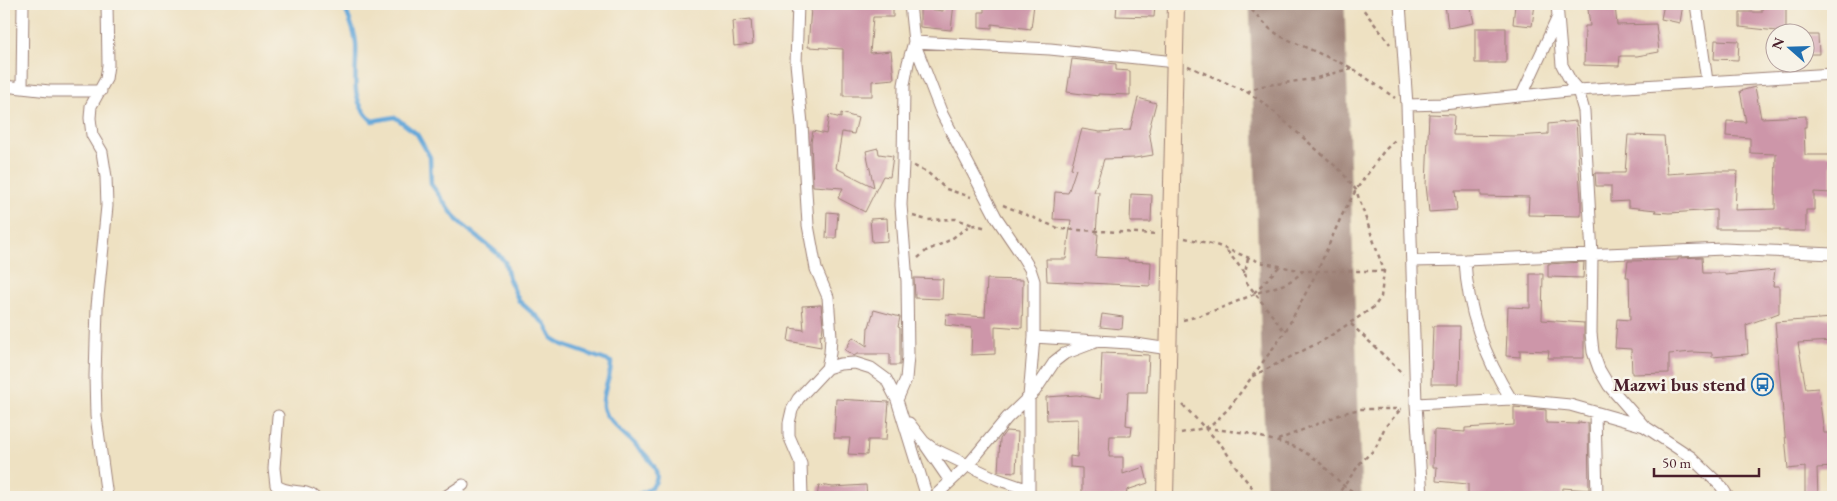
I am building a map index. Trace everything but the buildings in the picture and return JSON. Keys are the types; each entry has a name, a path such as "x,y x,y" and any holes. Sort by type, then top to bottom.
{"street":[{"path":"22,88 23,4"},
{"path":"107,4 108,65 106,79 91,106 90,118 92,134 102,152 106,177 107,206 97,307 94,376 96,416 107,497"},
{"path":"798,4 796,63 808,225 816,269 828,297 831,345 827,368"},
{"path":"910,4 914,42 942,114 1004,231 1030,269 1034,281 1034,337 1029,397 1029,494 924,442"},
{"path":"1165,497 1176,4"},
{"path":"1400,4 1407,105 1416,404 1422,497"},
{"path":"1557,4 1562,65 1570,82 1578,90 1584,111 1592,254 1591,307 1593,352 1599,369 1609,386 1644,426 1691,457 1721,486 1728,497"},
{"path":"1696,4 1707,81"},
{"path":"1522,95 1558,17"},
{"path":"914,42 1050,49 1175,62"},
{"path":"914,42 904,85 902,218 908,296 908,356 906,379 899,406 927,497"},
{"path":"1407,105 1451,103 1578,90 1833,74"},
{"path":"4,86 49,91 101,91"},
{"path":"1412,261 1724,249 1833,254"},
{"path":"1465,260 1469,298 1488,358 1511,399"},
{"path":"1034,337 1098,341 1169,349"},
{"path":"934,497 968,465 985,443 1040,385 1055,361 1064,354 1098,341"},
{"path":"802,497 801,464 789,436 789,422 792,410 798,399 827,368 840,364 855,363 871,368 886,380 899,406 950,481"},
{"path":"1416,404 1511,399 1570,405 1644,426"},
{"path":"1595,412 1596,497"},
{"path":"278,416 274,468 276,485 287,491 308,493 314,497"},
{"path":"445,497 463,485"}],"path":[{"path":"1246,4 1270,29 1280,36 1352,68 1407,105"},
{"path":"1359,4 1384,38 1403,50"},
{"path":"1175,62 1248,92 1265,104 1341,171 1356,190 1384,271 1381,297 1374,307 1324,340 1251,377"},
{"path":"1248,92 1260,86 1313,79 1352,68"},
{"path":"1204,428 1220,418 1284,332 1317,272 1341,217 1356,190 1390,143 1407,134"},
{"path":"903,163 921,168 940,186 954,193 1010,207 1060,229 1171,235 1216,245 1248,258 1303,272 1384,271"},
{"path":"902,218 914,216 927,220 956,220 1004,231"},
{"path":"905,256 910,259 917,259 926,251 950,240 964,229 975,225"},
{"path":"1226,250 1245,273 1254,293 1284,332"},
{"path":"1245,273 1248,258"},
{"path":"1254,293 1278,267"},
{"path":"1169,324 1208,313 1240,301 1254,293 1289,283 1303,272"},
{"path":"1350,324 1382,356 1416,384"},
{"path":"1168,387 1222,446 1260,497"},
{"path":"1278,441 1344,413 1360,409 1401,409 1416,404"},
{"path":"1336,497 1361,462 1375,449 1385,427 1401,409"},
{"path":"1167,437 1188,430 1204,428 1247,433 1278,441 1296,447 1317,460 1344,486 1362,497"}],"waterway":[{"path":"337,4 345,8 352,25 356,43 356,94 364,112 372,121 395,117 417,134 430,157 431,184 457,220 497,253 505,262 509,279 519,301 545,324 553,339 563,345 611,362 603,407 614,424 645,454 653,464 657,474 655,483 651,488 632,497"}],"runway":[{"path":"1297,4 1314,497"}],"place":[{"name":"Mazwi bus stend","path":"1762,384"}]}
